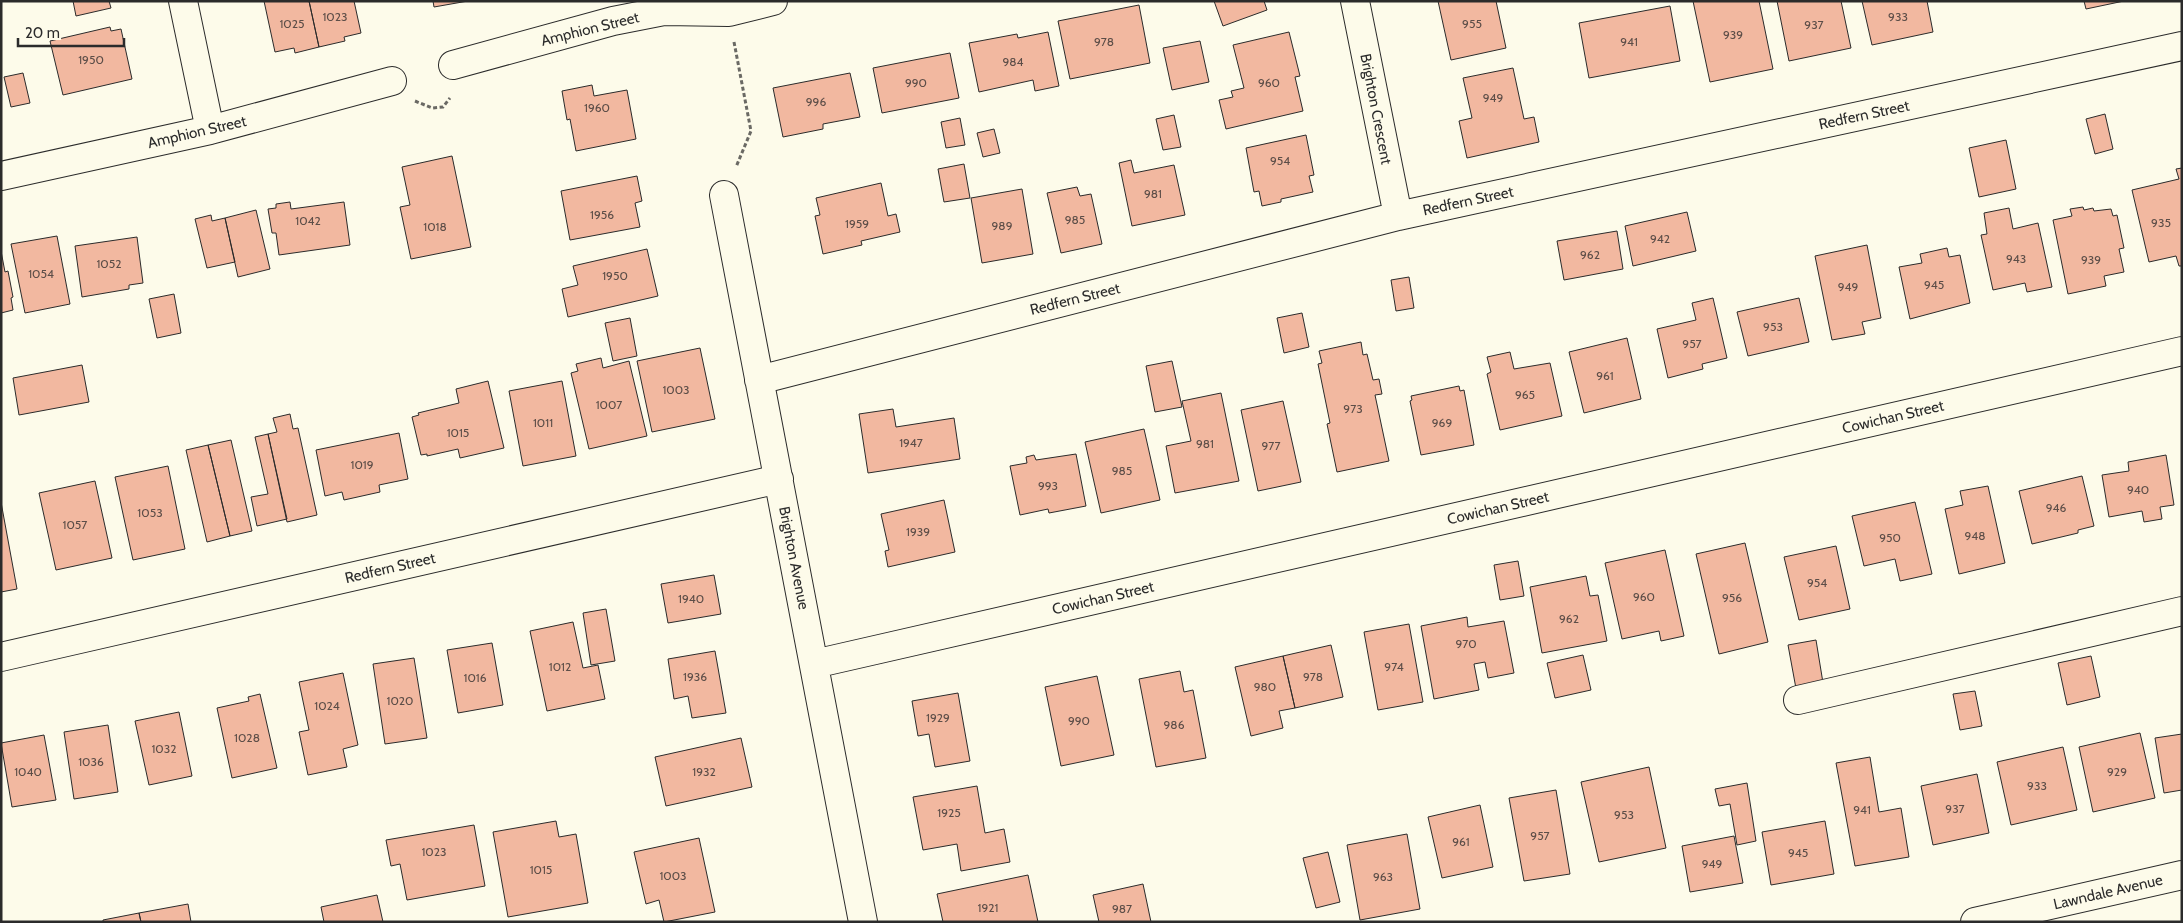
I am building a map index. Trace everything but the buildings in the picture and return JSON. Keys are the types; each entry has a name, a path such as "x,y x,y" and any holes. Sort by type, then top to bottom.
{"street":[{"path":"183,1 210,130"},
{"path":"704,1 726,7 773,1"},
{"name":"Brighton Crescent","path":"1355,1 1398,216"},
{"name":"Amphion Street","path":"453,65 664,10 726,7"},
{"name":"Redfern Street","path":"759,380 1398,216 2182,46"},
{"name":"Amphion Street","path":"1,176 210,130 392,81"},
{"name":"Brighton Avenue","path":"724,195 864,922"},
{"name":"Cowichan Street","path":"814,664 2182,351"},
{"name":"Redfern Street","path":"1,657 779,479"},
{"path":"1798,700 2182,611"},
{"name":"Lawndale Avenue","path":"1975,922 2182,875"}],"path":[{"path":"724,195 751,132 726,7"},
{"path":"392,81 411,100 432,108 443,107 450,97 453,65"}]}
